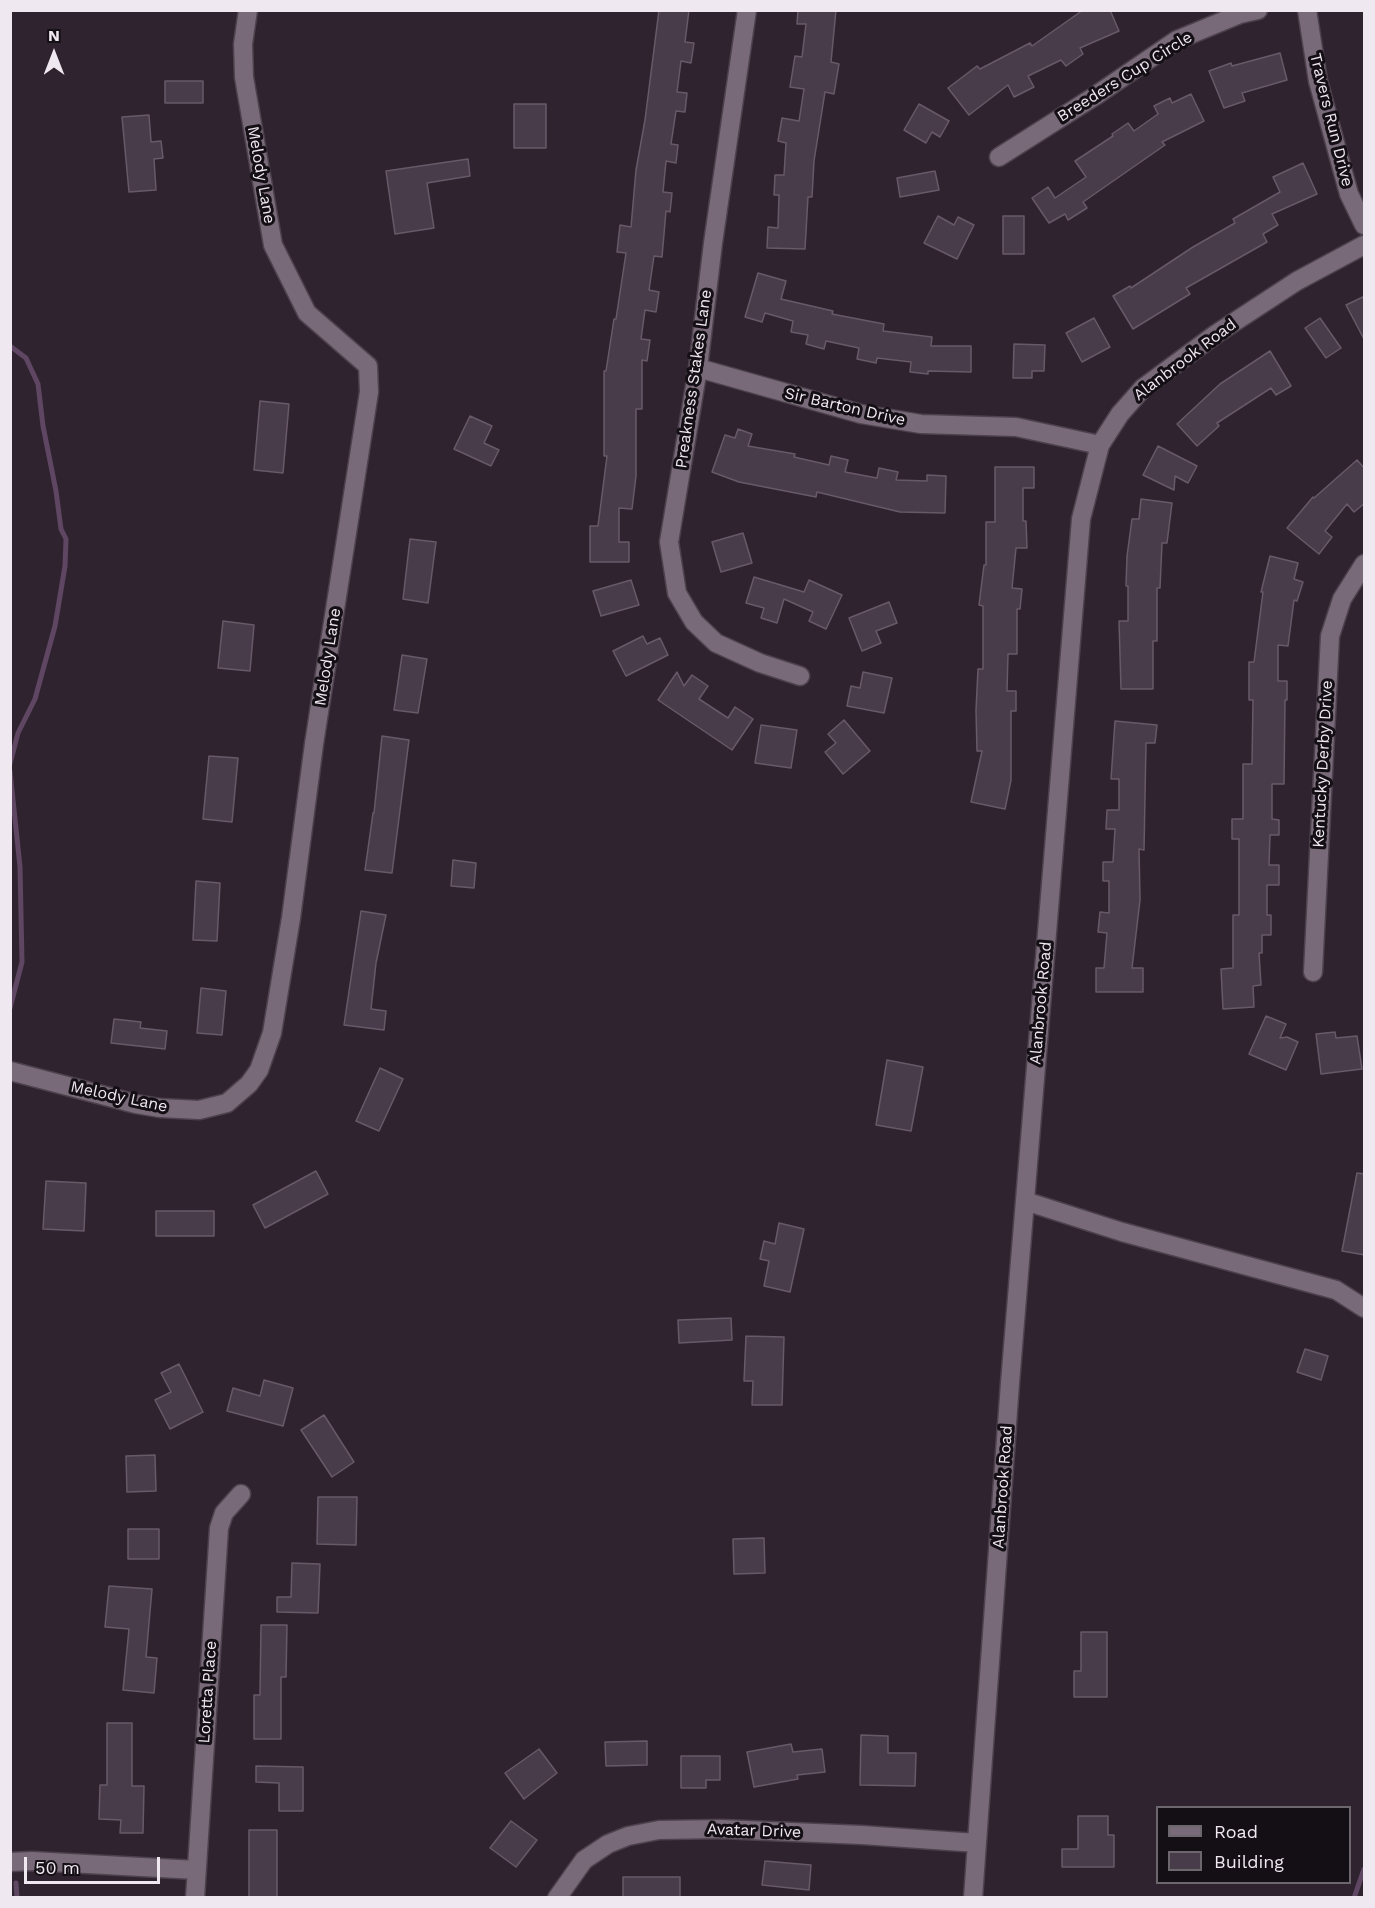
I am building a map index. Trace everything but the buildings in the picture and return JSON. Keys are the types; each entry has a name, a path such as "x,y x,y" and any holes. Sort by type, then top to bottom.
{"street":[{"name":"Melody Lane","path":"10,1071 136,1104 199,1110 227,1103 249,1084 259,1070 272,1033 369,392 368,366 307,313 273,245 244,77 243,44 248,10"},
{"name":"Preakness Stakes Lane","path":"747,10 713,243 698,369 669,542 677,593 694,622 716,643 760,663 800,676"},
{"name":"Breeders Cup Circle","path":"999,157 1177,40 1240,14 1258,10"},
{"name":"Travers Run Drive","path":"1306,10 1318,81 1349,194 1365,225"},
{"name":"Alanbrook Road","path":"974,1898 1025,1201 1081,519 1100,445 1120,414 1143,388 1216,334 1297,281 1365,245"},
{"name":"Sir Barton Drive","path":"698,369 861,414 921,424 1016,427 1100,445"},
{"name":"Kentucky Derby Drive","path":"1313,972 1330,636 1342,599 1365,564"},
{"path":"1025,1201 1122,1232 1336,1290 1365,1308"},
{"name":"Loretta Place","path":"195,1898 219,1528 224,1513 240,1494"},
{"name":"Avatar Drive","path":"557,1898 584,1860 608,1844 628,1836 659,1830 722,1828 977,1843"},
{"path":"10,1862 32,1861 196,1870"}],"waterway":[{"path":"10,346 26,358 38,384 61,529 66,539 65,566 55,626 35,699 18,733 10,764"},
{"path":"10,771 20,867 22,962 10,1008"},
{"path":"1354,1898 1364,1869"},
{"path":"16,1883 17,1898"}]}
